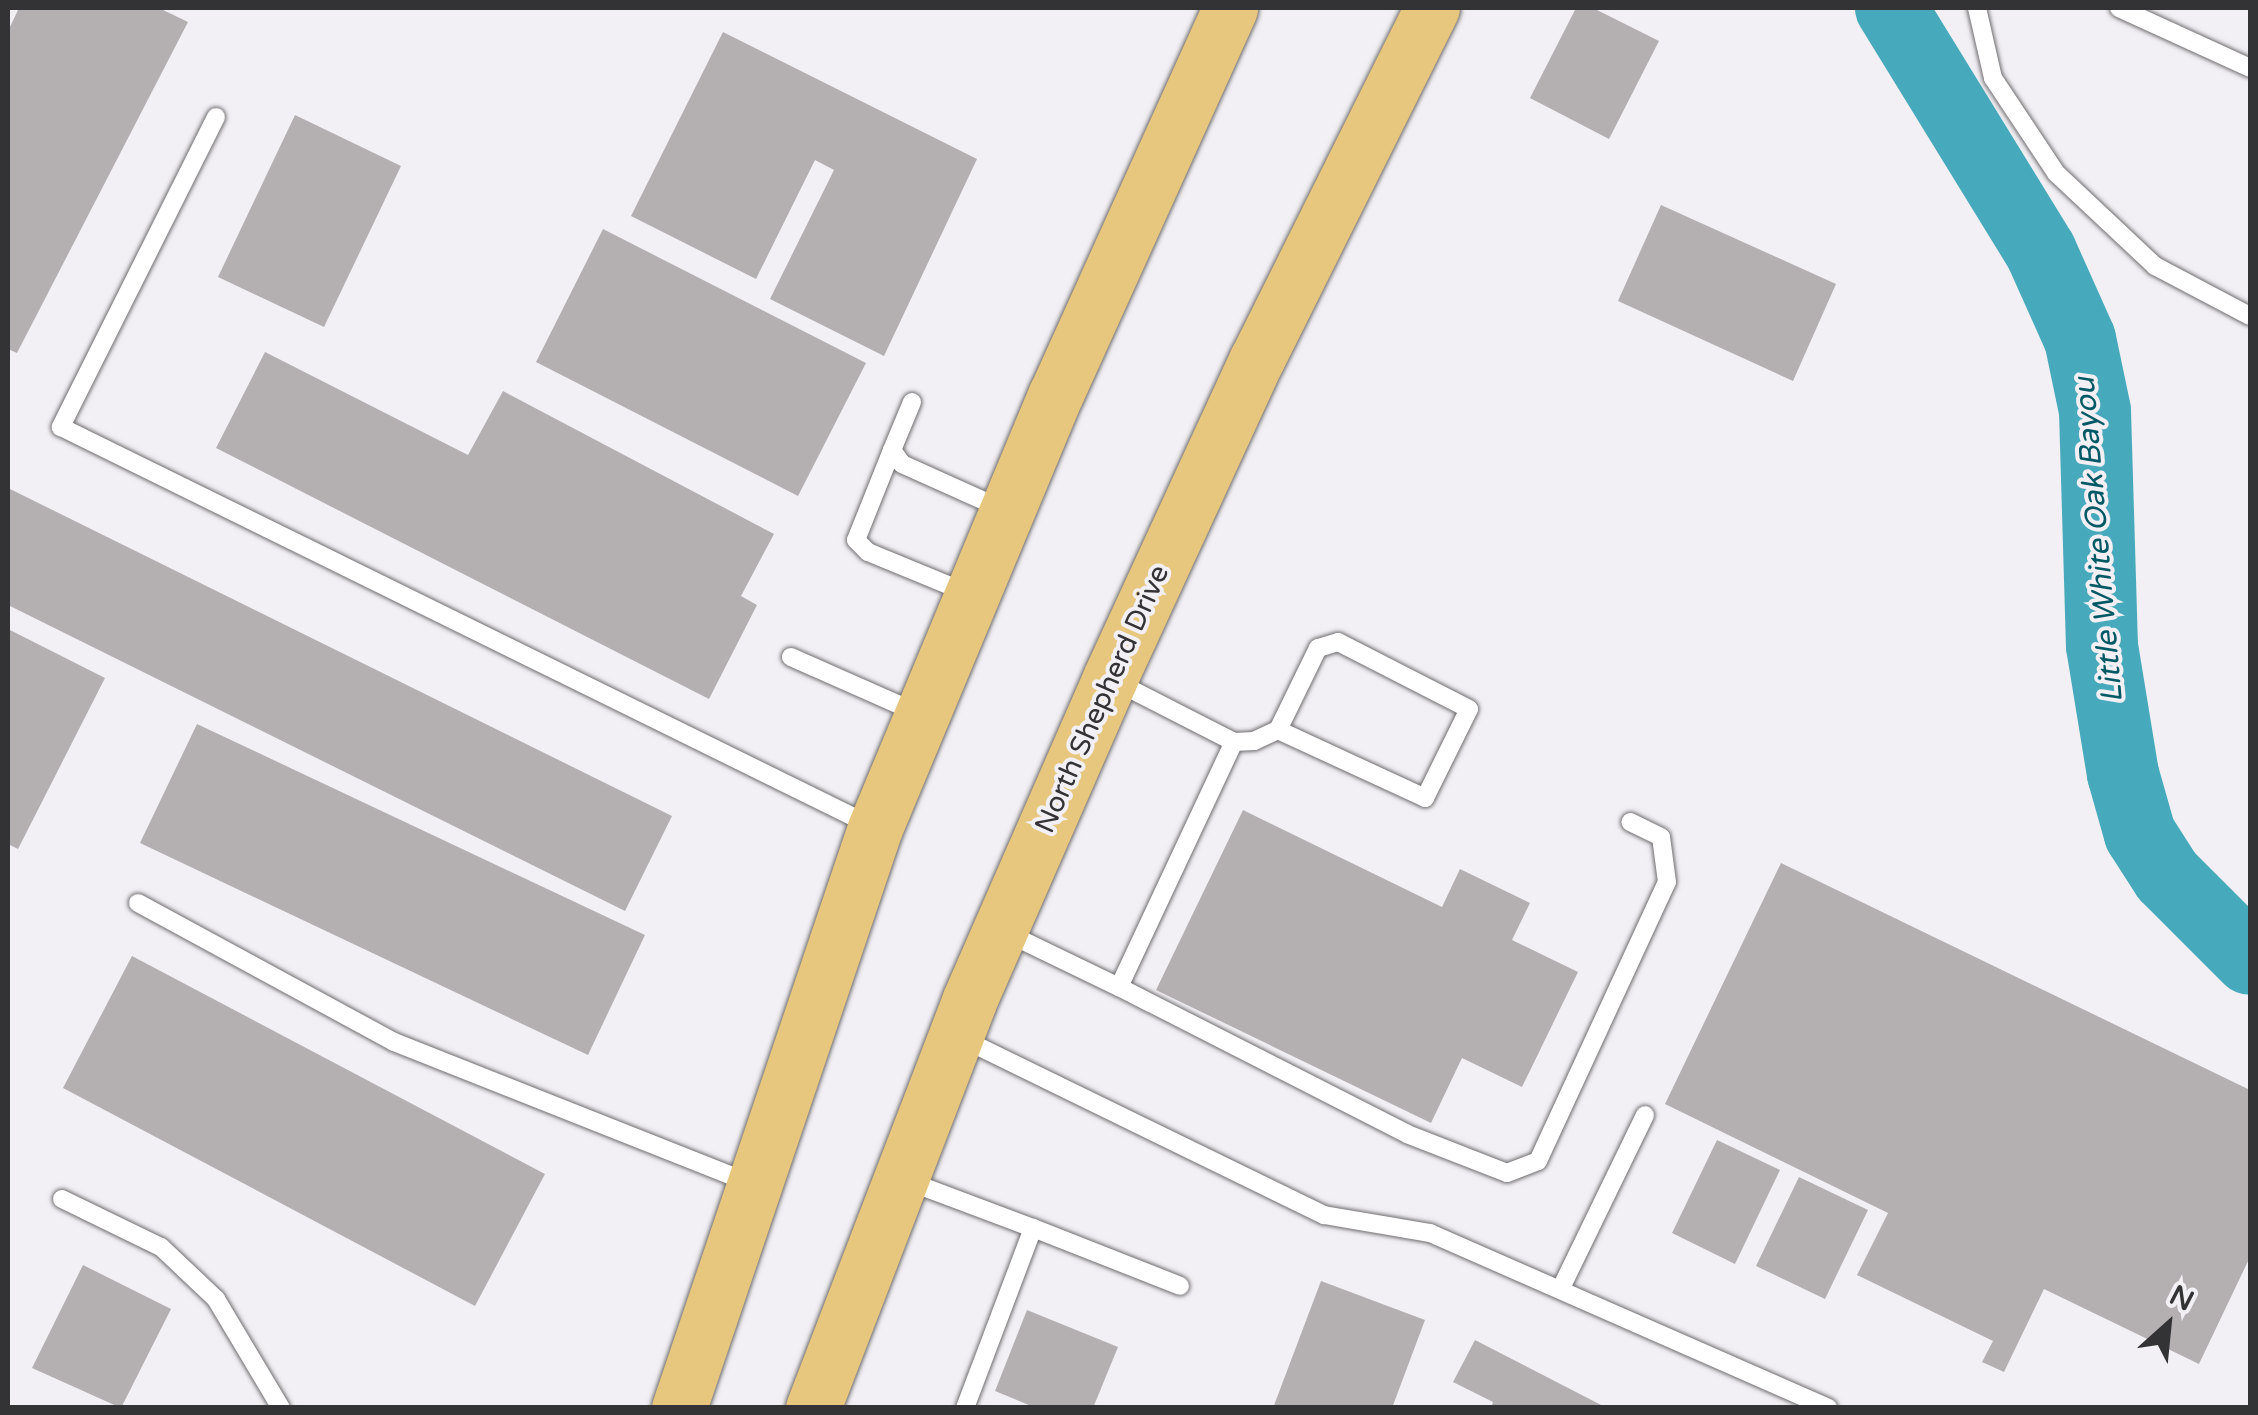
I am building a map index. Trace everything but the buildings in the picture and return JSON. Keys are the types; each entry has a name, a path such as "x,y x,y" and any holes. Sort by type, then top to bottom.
{"main road":[{"path":"679,1408 875,828 970,594 1230,8"},
{"name":"North Shepherd Drive","path":"824,1404 902,1179 1000,930 1110,678 1257,359 1432,8"}],"lane":[{"path":"1977,8 1993,78 2056,173 2154,266 2250,316"},
{"path":"2119,8 2250,68"},
{"path":"216,117 61,427 875,828"},
{"path":"912,402 856,540 868,552 970,594"},
{"path":"892,450 902,464 1006,511"},
{"path":"1110,678 1234,742 1254,742 1278,730 1318,648 1338,642 1469,709 1425,798 1278,730"},
{"path":"791,657 920,714"},
{"path":"1119,987 1234,742"},
{"path":"1000,930 1407,1134 1506,1173 1538,1161 1666,882 1661,838 1630,822"},
{"path":"138,903 394,1042 755,1185"},
{"path":"956,1036 1324,1214 1430,1233 1562,1286 1828,1408"},
{"path":"1562,1286 1645,1115"},
{"path":"902,1179 1180,1286"},
{"path":"62,1199 161,1247 216,1299 280,1408"},
{"path":"965,1408 1033,1228"}],"waterway":[{"name":"Little White Oak Bayou","path":"1891,8 2041,252 2080,339 2095,411 2102,646 2123,774 2140,834 2167,876 2250,959"}]}
